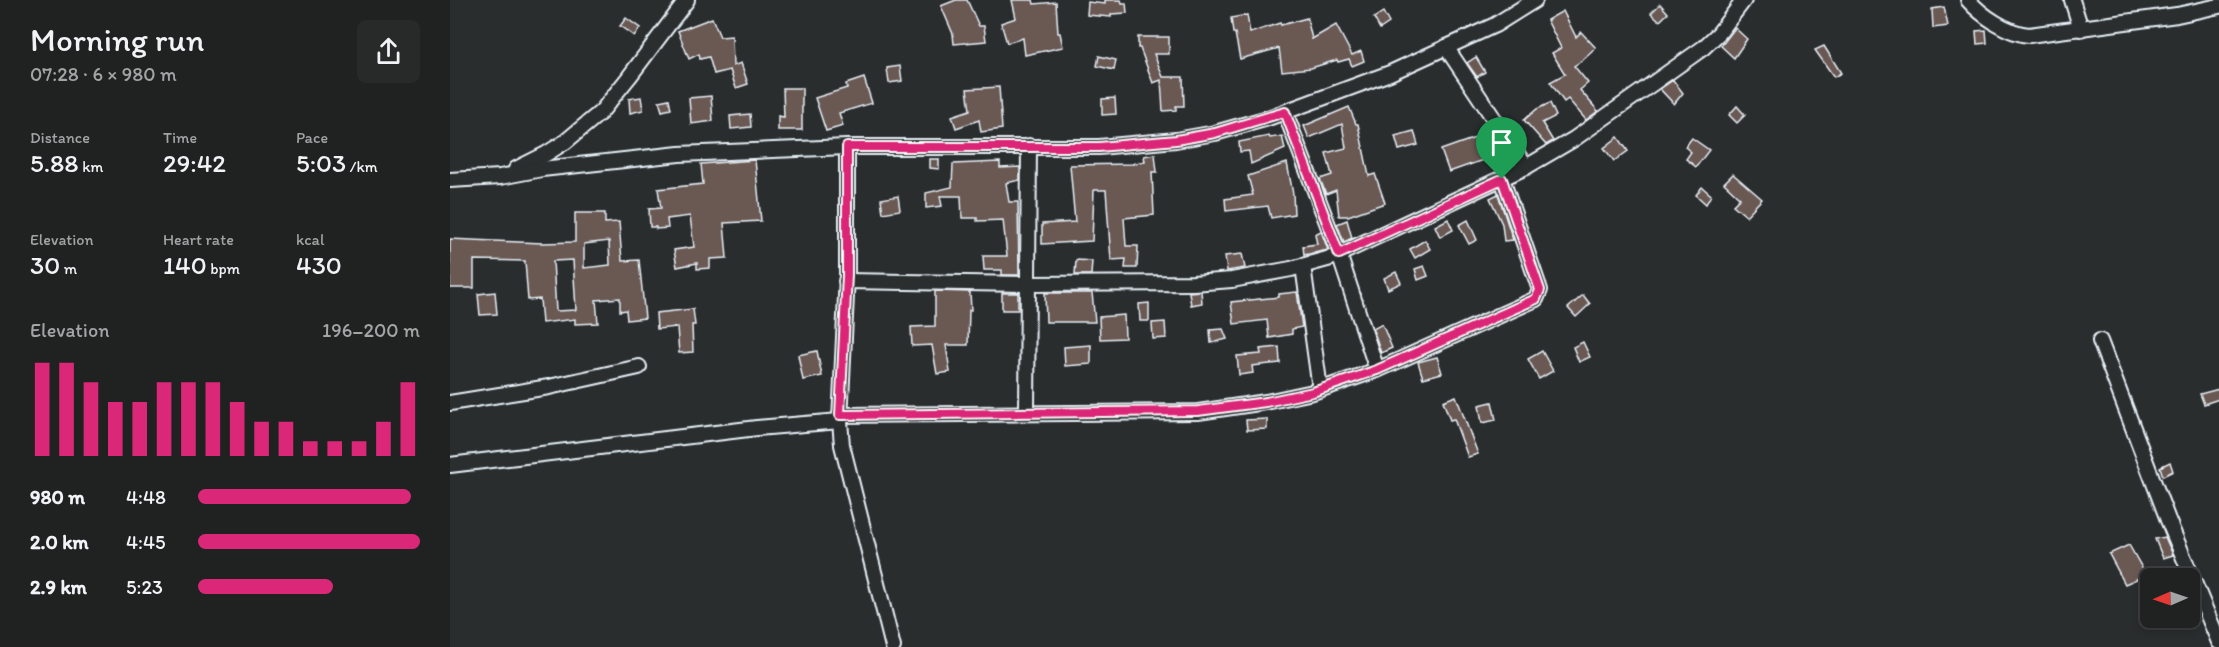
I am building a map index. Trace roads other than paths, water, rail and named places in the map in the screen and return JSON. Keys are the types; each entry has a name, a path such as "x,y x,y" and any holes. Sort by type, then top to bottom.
{"street":[{"path":"500,177 557,147 601,111 687,0"},
{"path":"450,180 500,177 569,166 679,154 847,147 1099,147 1176,140 1215,133 1285,112 1390,73 1495,25 1535,0"},
{"path":"846,281 1028,284 1193,283 1232,280 1304,266 1339,254 1502,179 1574,138 1703,48 1719,33 1744,0"},
{"path":"2072,0 2081,29"},
{"path":"1975,3 2020,34 2081,29 2177,15 2219,6"},
{"path":"1446,47 1526,167"},
{"path":"1285,112 1339,254 1377,370"},
{"path":"1027,412 1029,146"},
{"path":"557,147 569,166"},
{"path":"847,147 846,281 840,418 846,463 893,647"},
{"path":"450,465 840,418 1027,412 1198,411 1266,402 1320,389 1377,370 1536,299 1540,290 1502,179"},
{"path":"1304,266 1320,389"},
{"path":"2100,341 2219,642"},
{"path":"450,403 549,387 639,367"}]}
